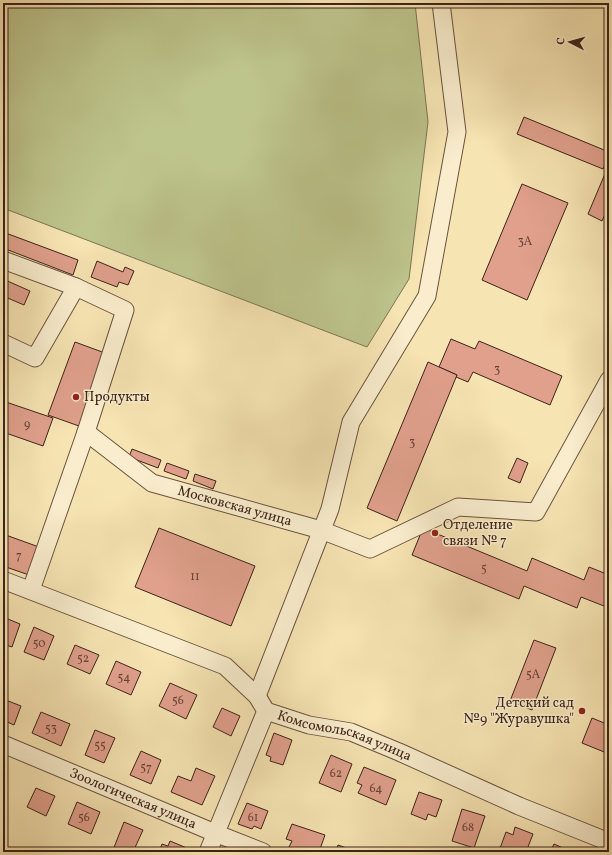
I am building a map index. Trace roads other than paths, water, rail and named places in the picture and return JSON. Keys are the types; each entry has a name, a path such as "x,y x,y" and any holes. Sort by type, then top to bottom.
{"street":[{"path":"257,696 330,509 351,422 427,296 457,132 441,3"},
{"path":"3,260 76,287 125,310 86,432 31,590"},
{"path":"3,343 35,358 76,287"},
{"name":"Московская улица","path":"86,432 152,483 321,530 370,549 458,507 536,512 609,380"},
{"name":"Комсомольская улица","path":"3,580 225,666 257,696 266,712 308,726 351,732 519,806 609,842"},
{"path":"208,852 266,712"},
{"name":"Зоологическая улица","path":"3,744 263,852"}],"place":[{"name":"Продукты","path":"76,397"},
{"name":"Отделение связи № 7","path":"435,533"},
{"name":"Детский сад №9 \"Журавушка\"","path":"582,711"}]}
